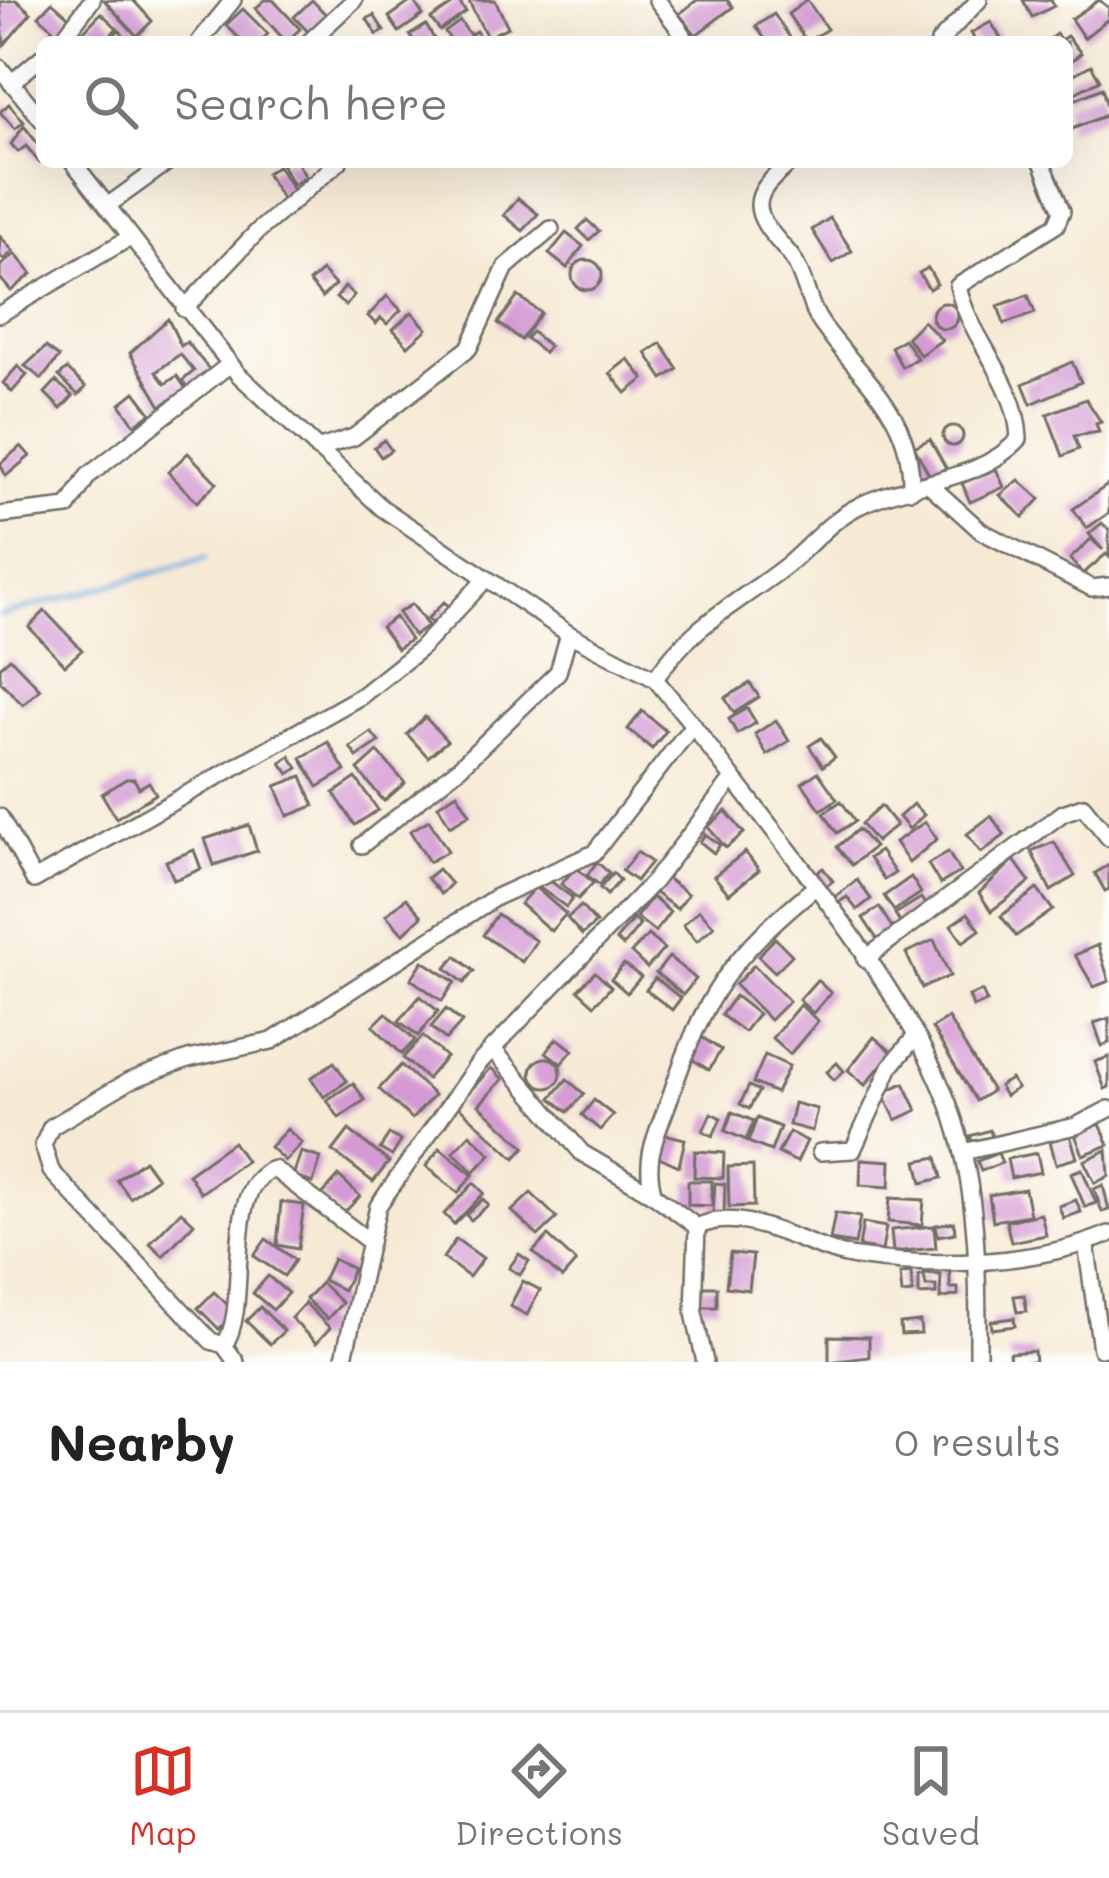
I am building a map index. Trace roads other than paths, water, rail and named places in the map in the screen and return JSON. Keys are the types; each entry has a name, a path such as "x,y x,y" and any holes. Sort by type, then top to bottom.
{"street":[{"path":"64,36 92,0"},
{"path":"204,36 233,0"},
{"path":"315,36 354,0"},
{"path":"657,0 683,34"},
{"path":"951,36 979,0"},
{"path":"11,82 36,62"},
{"path":"0,68 36,113"},
{"path":"80,168 230,364 317,449 382,508 485,580 569,634 655,679 693,725 865,959 915,1037 948,1101 963,1152 977,1260 978,1362"},
{"path":"107,206 159,168"},
{"path":"184,309 258,231 332,168"},
{"path":"784,168 766,185 759,206 765,223 794,260 808,303 823,326 888,400 908,451 911,490"},
{"path":"655,679 695,628 783,568 835,521 860,505 930,485 1005,455 1019,439 1010,395 982,333 963,308 958,286 1004,252 1056,225 1062,212 1044,168"},
{"path":"317,449 354,437 469,348 506,267 551,229"},
{"path":"0,314 131,237"},
{"path":"0,515 68,507 88,476 230,364"},
{"path":"930,485 981,531 1092,587 1109,586"},
{"path":"0,817 34,880 362,696 421,649 485,580"},
{"path":"362,844 459,768 558,672 569,634"},
{"path":"236,1362 51,1171 43,1144 51,1127 129,1081 188,1059 272,1041 496,897 594,853 693,725"},
{"path":"343,1362 378,1206 492,1048 654,881 733,780"},
{"path":"865,959 1063,813 1083,806 1109,838"},
{"path":"654,1195 647,1162 694,1025 747,950 814,888"},
{"path":"820,1152 853,1150 891,1066 915,1037"},
{"path":"492,1048 582,1153 698,1226 729,1219 850,1256 977,1260 1047,1257 1109,1234"},
{"path":"963,1152 1076,1126 1109,1109"},
{"path":"224,1345 235,1331 237,1243 255,1183 264,1172 274,1169 370,1242"},
{"path":"698,1226 694,1313 705,1362"},
{"path":"1086,1243 1101,1349"}],"waterway":[{"path":"0,616 206,558"}]}
